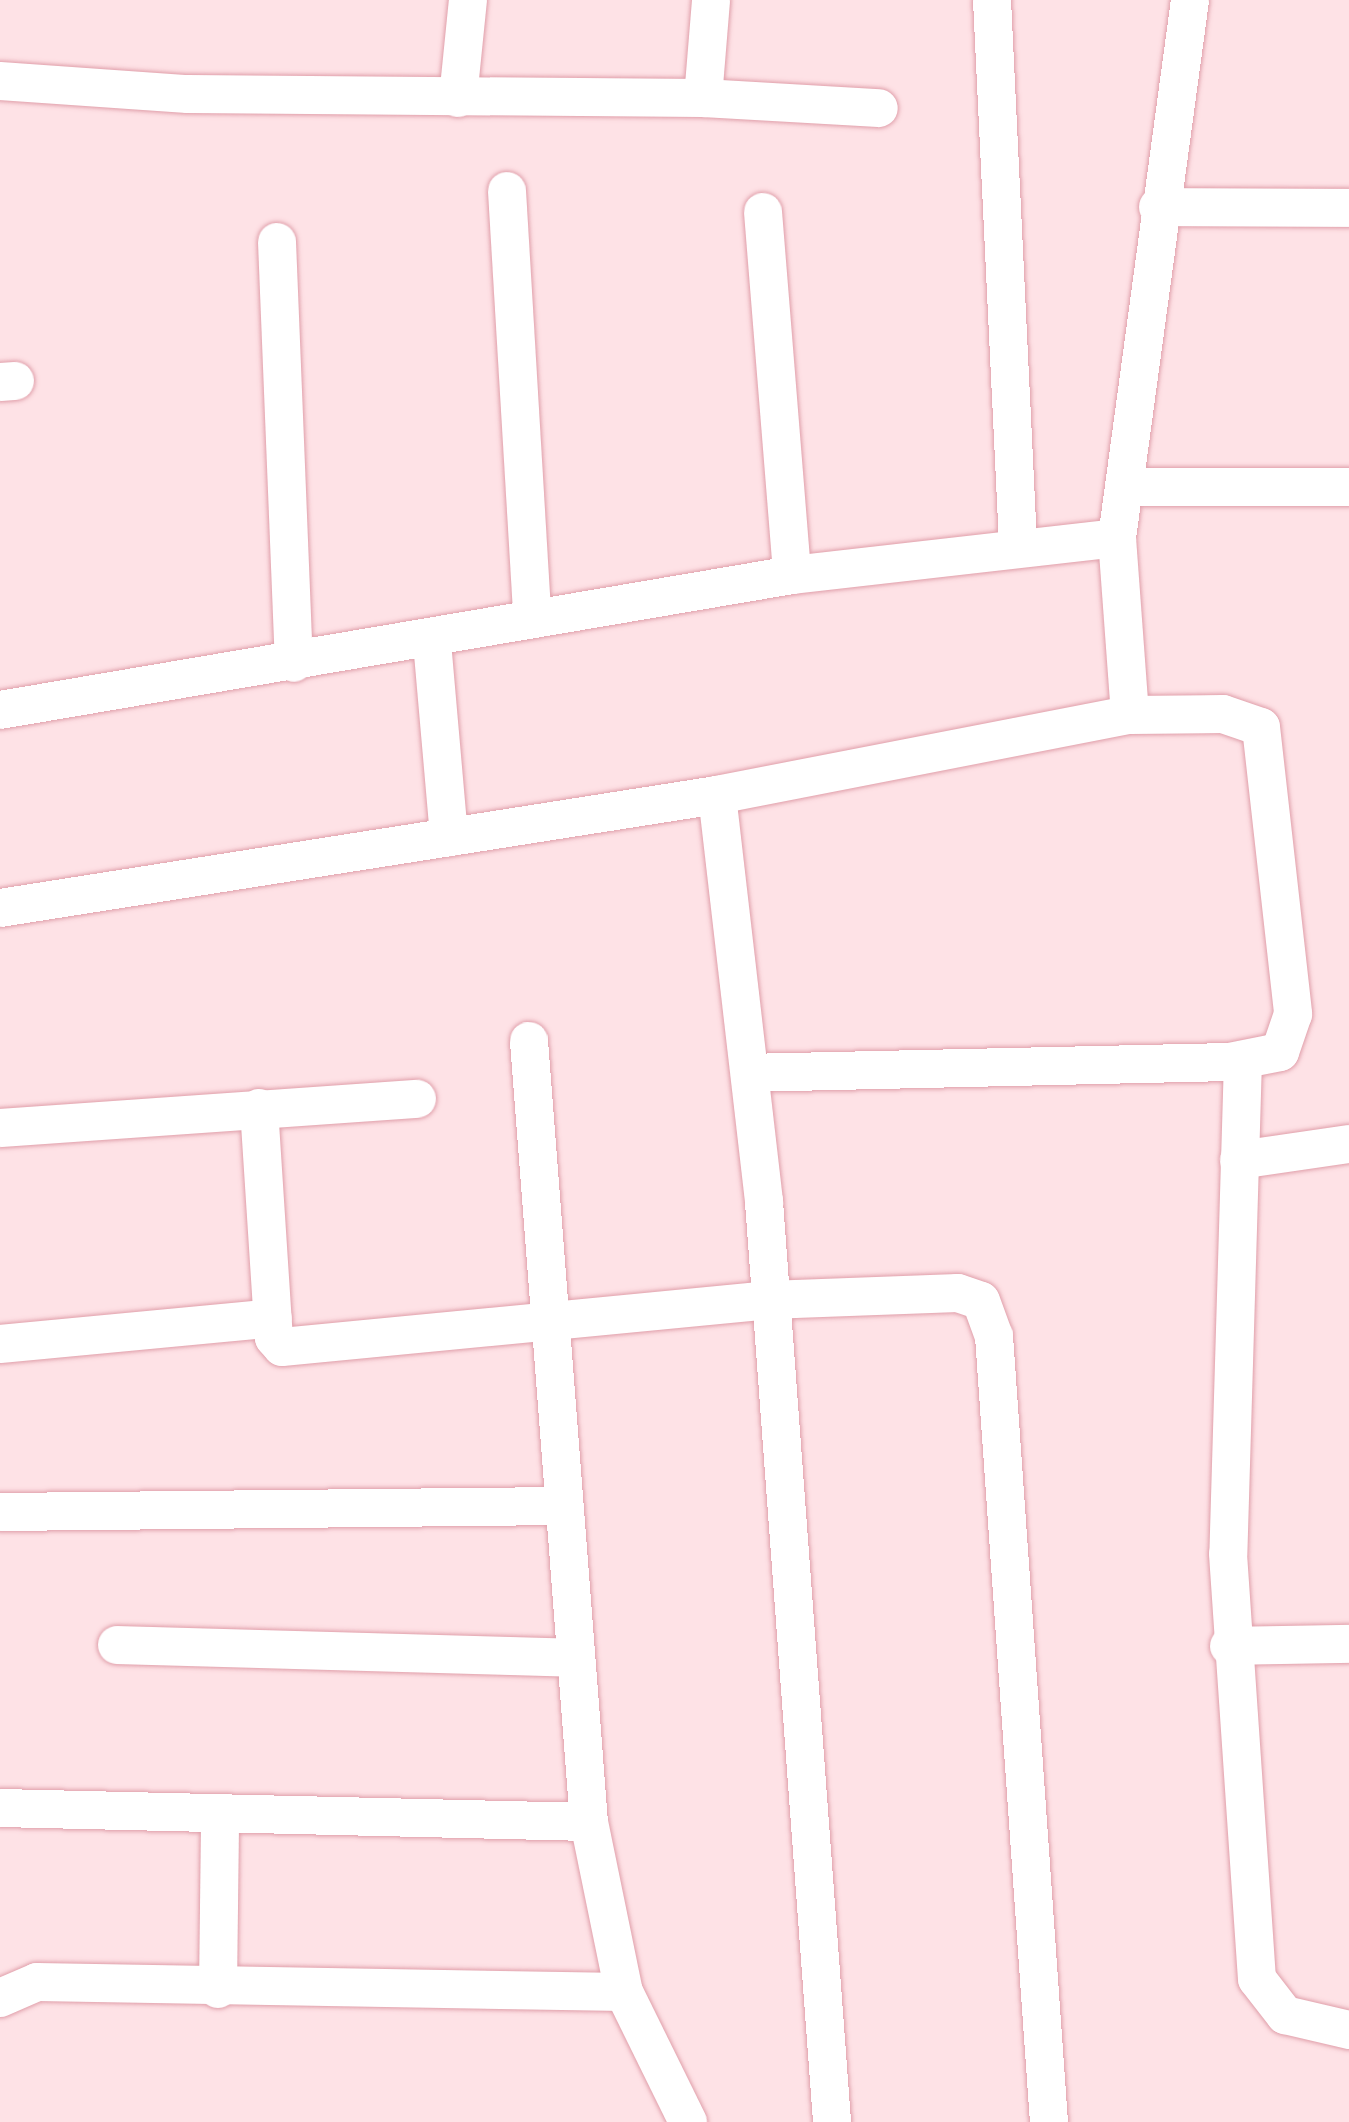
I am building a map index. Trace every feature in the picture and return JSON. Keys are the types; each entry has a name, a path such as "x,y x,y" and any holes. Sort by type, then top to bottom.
{"street":[{"path":"458,98 468,0"},
{"path":"703,98 711,0"},
{"path":"992,0 1018,544"},
{"path":"1130,715 1117,538 1127,487 1158,208 1190,0"},
{"path":"0,81 458,98 703,98 879,108"},
{"path":"507,191 532,617"},
{"path":"1158,208 1349,208"},
{"path":"763,212 792,575"},
{"path":"277,242 294,663"},
{"path":"1127,487 1349,487"},
{"path":"0,710 432,642 532,617 792,575 1018,544 1117,538"},
{"path":"432,642 449,837"},
{"path":"0,908 718,795 1130,715 1245,717 1266,736 1293,1034 1280,1052 1243,1060 750,1073"},
{"path":"718,795 750,1073 832,2122"},
{"path":"529,1041 572,1658 590,1822 624,1992 688,2122"},
{"path":"1243,1060 1229,1646 1257,1979 1285,2015 1349,2030"},
{"path":"0,1128 417,1099"},
{"path":"259,1108 274,1338 302,1348 768,1300 958,1293 990,1314 1049,2122"},
{"path":"1239,1160 1349,1144"},
{"path":"0,1344 273,1318"},
{"path":"0,1512 563,1506"},
{"path":"1229,1646 1349,1644"},
{"path":"116,1645 572,1658"},
{"path":"0,1808 220,1818 590,1822"},
{"path":"218,1989 220,1818"},
{"path":"0,1998 37,1982 218,1989 624,1992"}]}
